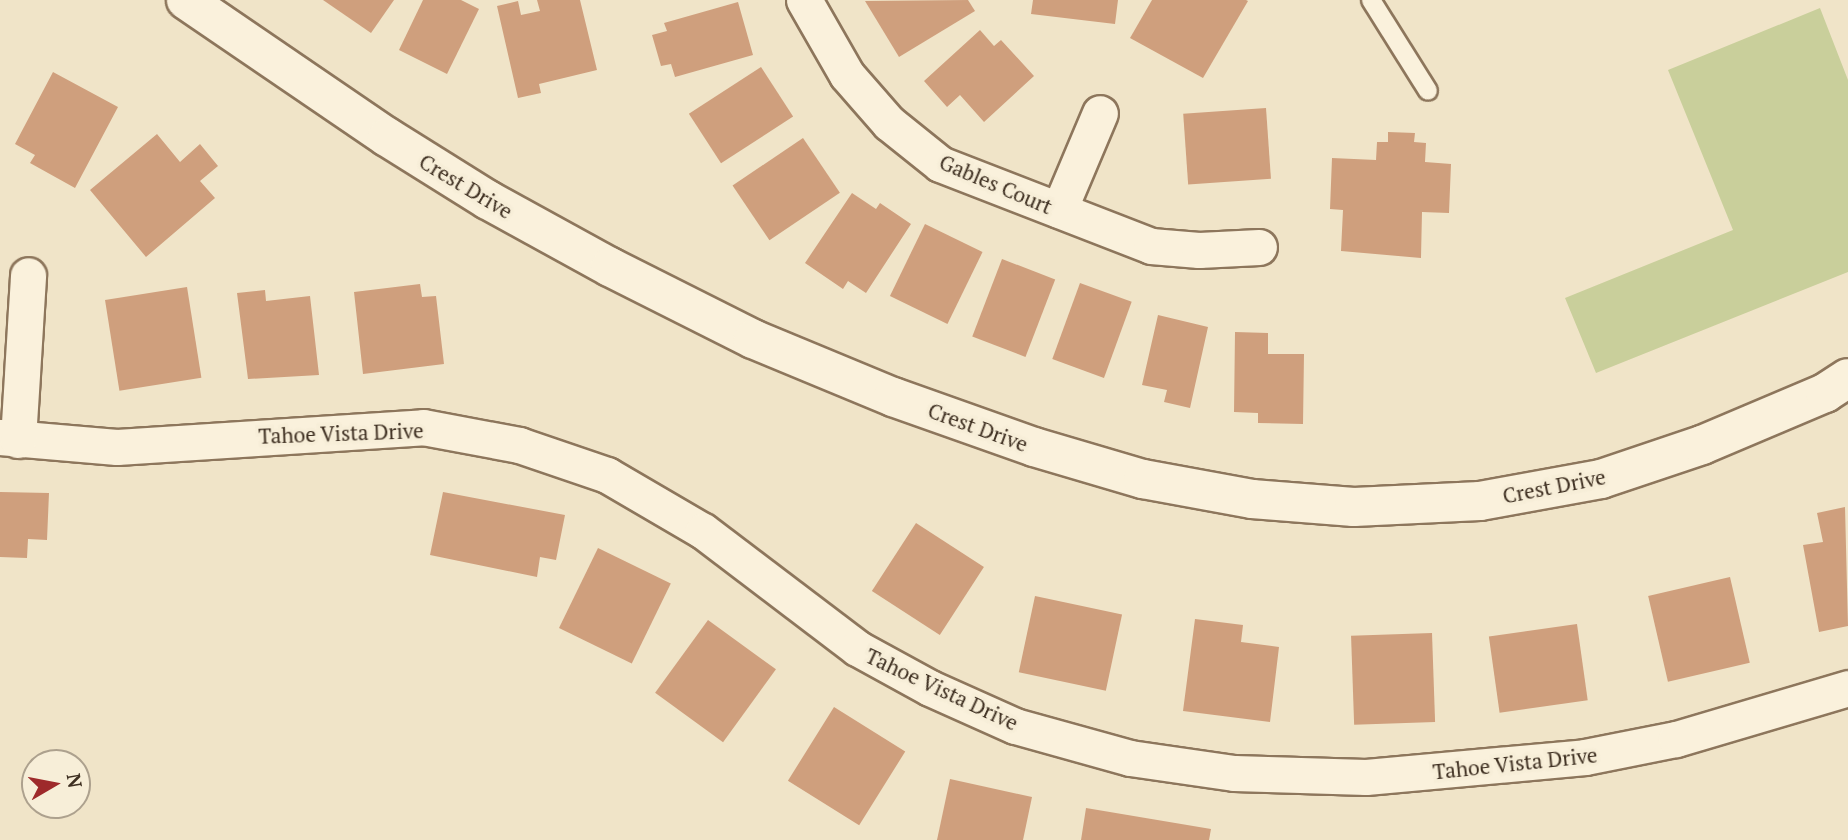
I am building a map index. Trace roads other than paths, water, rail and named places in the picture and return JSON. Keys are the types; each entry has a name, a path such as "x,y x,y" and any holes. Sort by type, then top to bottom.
{"street":[{"name":"Crest Drive","path":"186,0 387,137 488,200 610,267 753,339 892,397 1034,447 1143,479 1252,499 1354,507 1480,501 1601,479 1702,445 1825,393 1848,378"},
{"name":"Gables Court","path":"804,0 847,75 889,123 940,164 1152,246 1199,250 1259,247"},
{"path":"1059,210 1100,113"},
{"path":"9,438 28,275"},
{"name":"Tahoe Vista Drive","path":"9,438 117,447 423,427 519,445 607,475 679,517 856,648 930,688 1027,729 1130,758 1234,773 1366,778 1585,757 1676,739 1848,688"}],"lane":[{"path":"1371,0 1428,91"}]}
